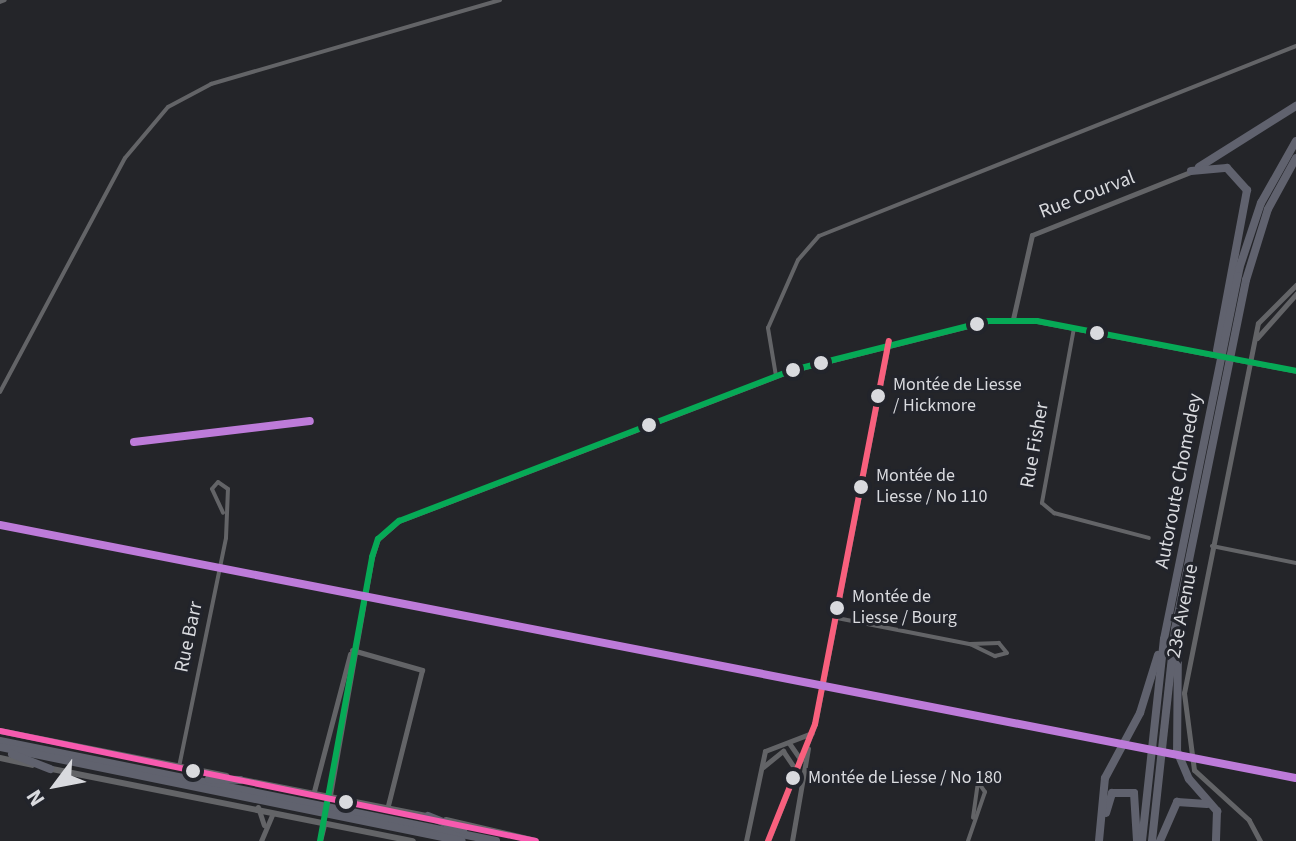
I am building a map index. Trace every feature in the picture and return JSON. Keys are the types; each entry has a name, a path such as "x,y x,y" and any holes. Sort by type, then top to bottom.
{"highway":[{"path":"1191,171 1296,106"},
{"name":"Autoroute Chomedey","path":"1140,841 1167,624 1248,236 1296,141"},
{"name":"Autoroute Chomedey","path":"1152,841 1180,605 1252,255 1296,158"},
{"path":"1191,171 1231,169 1247,193 1210,410"},
{"path":"1180,605 1177,746 1189,779 1217,811 1214,841"},
{"path":"1101,841 1105,778 1140,713 1167,624"},
{"path":"0,741 316,806 462,841"},
{"path":"0,749 316,806"},
{"path":"0,749 50,769"},
{"path":"192,780 240,780"},
{"path":"1101,841 1108,798 1122,789 1140,802 1140,841"},
{"path":"1160,841 1171,809 1189,798 1211,810 1214,841"},
{"path":"337,812 497,841"},
{"path":"428,816 497,841"},
{"path":"395,827 436,841"}],"main road":[{"path":"0,731 240,780 413,841"},
{"path":"0,758 275,811 316,806"},
{"path":"337,812 401,812 536,841"}],"street":[{"path":"0,392 113,177 168,107 211,84 500,0"},
{"path":"776,376 768,328 798,260 819,236 1296,46"},
{"name":"Rue Courval","path":"1013,319 1025,249 1034,233 1191,171"},
{"name":"23e Avenue","path":"1260,841 1246,817 1198,776 1186,748 1186,680 1260,318 1296,285"},
{"path":"1253,346 1296,294"},
{"path":"316,806 373,551 393,525 776,376 889,341 1013,319 1296,371"},
{"name":"Rue Fisher","path":"1074,328 1042,503 1054,513 1149,538"},
{"path":"768,841 813,733 889,341"},
{"name":"Rue Barr","path":"178,768 225,542 223,513 228,489 218,482 212,489 223,513"},
{"path":"1212,546 1296,563"},
{"path":"837,618 970,644 1002,643 1007,653 995,656 970,644"},
{"path":"352,650 421,668 397,792 386,810"},
{"path":"330,795 352,650"},
{"path":"746,841 768,748 813,733"},
{"path":"789,743 801,761"},
{"path":"792,841 807,746"},
{"path":"762,768 780,751 797,772"},
{"path":"968,841 973,818 985,792 978,782 970,798 973,818"},
{"path":"397,792 401,812"},
{"path":"258,807 264,826"},
{"path":"261,841 264,826 275,811"},
{"path":"320,841 324,825"}],"transit line":[{"path":"320,841 372,557 378,539 399,521 793,370 988,321 1037,321 1296,371"},
{"path":"768,841 815,724 889,341"},
{"path":"134,442 310,421"},
{"path":"0,525 1296,778"},
{"path":"0,731 536,841"}],"place":[{"name":"Montée de Liesse / Hickmore","path":"878,396"},
{"name":"Montée de Liesse / No 110","path":"861,487"},
{"name":"Montée de Liesse / Bourg","path":"837,608"},
{"name":"Montée de Liesse / No 180","path":"793,778"}]}
